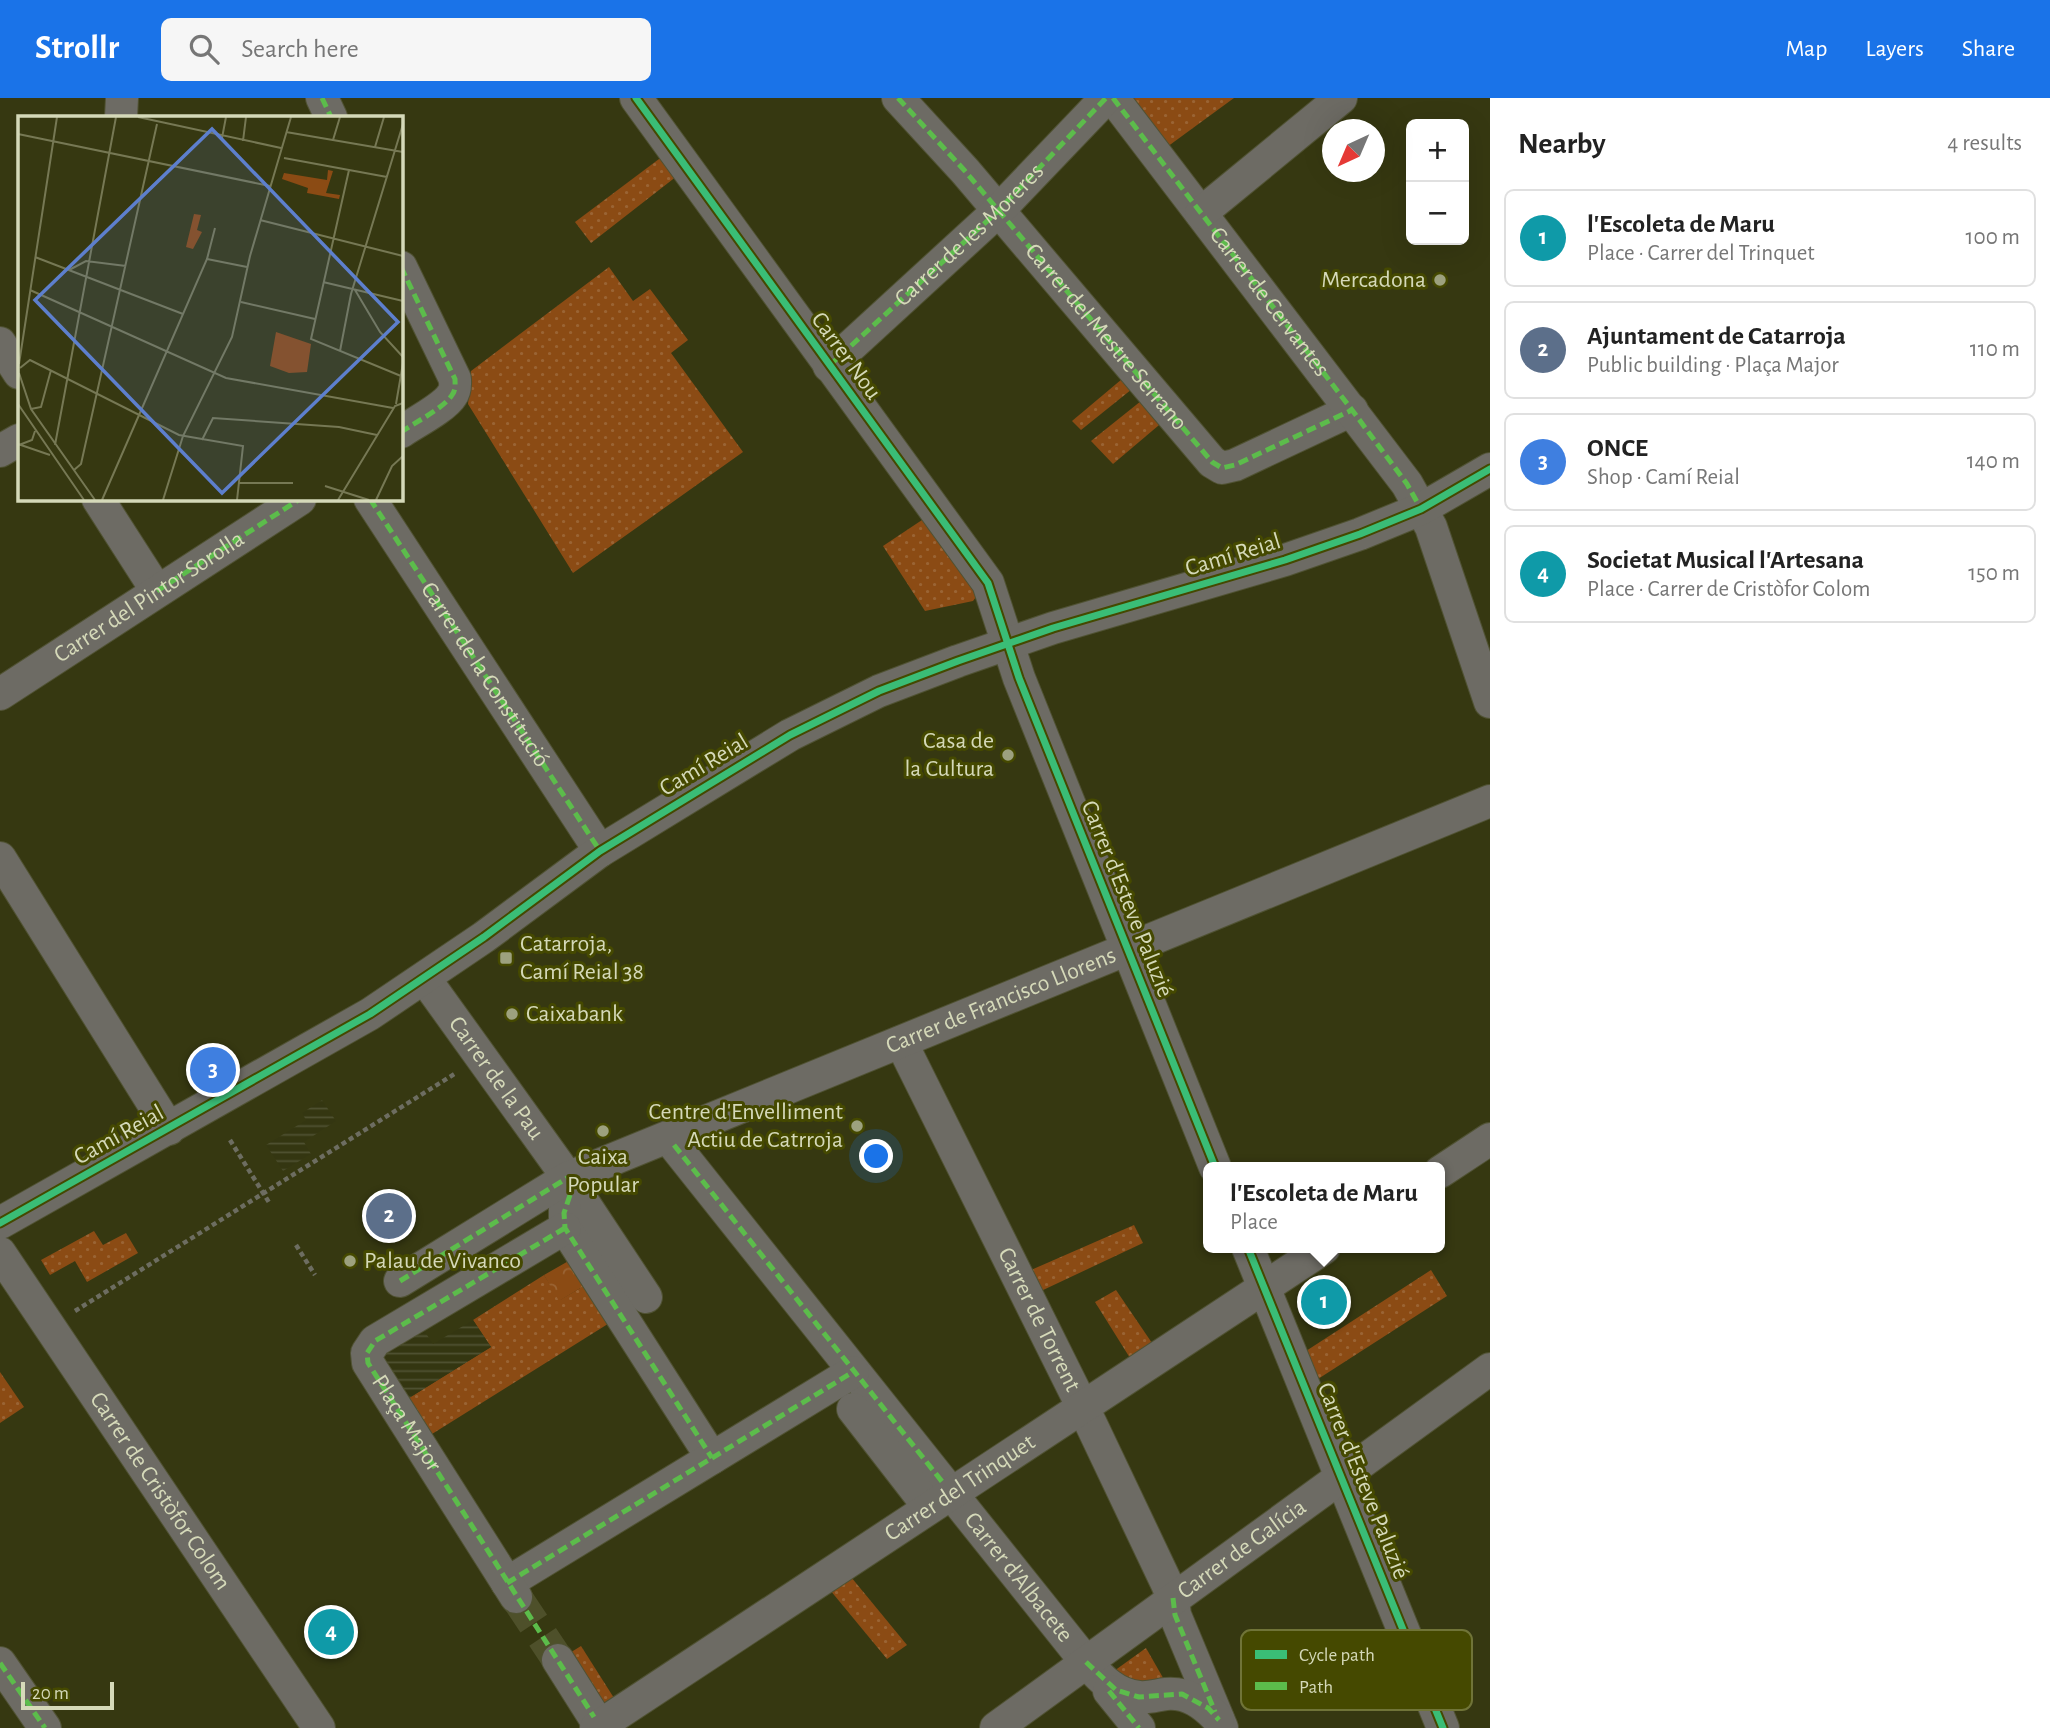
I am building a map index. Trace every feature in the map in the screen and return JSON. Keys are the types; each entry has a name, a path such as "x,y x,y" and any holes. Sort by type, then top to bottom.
{"street":[{"path":"121,116 122,98"},
{"path":"322,98 331,116"},
{"name":"Carrer Nou","path":"636,98 988,583 1008,644"},
{"name":"Carrer del Mestre Serrano","path":"898,98 965,172 1216,465 1222,468 1235,465 1352,410"},
{"name":"Carrer de les Moreres","path":"829,366 998,211 1106,98"},
{"name":"Carrer de Cervantes","path":"1113,98 1407,484 1439,548 1490,702"},
{"path":"1201,213 1341,98"},
{"path":"402,269 456,387 452,396 402,431"},
{"path":"0,343 18,371"},
{"path":"0,451 18,441"},
{"name":"Camí Reial","path":"0,1223 370,1014 425,979 600,852 801,730 879,691 1053,628 1285,560 1360,534 1421,509 1490,469"},
{"path":"100,500 157,591"},
{"name":"Carrer del Pintor Sorolla","path":"0,694 298,500"},
{"name":"Carrer de la Constitució","path":"371,500 600,852"},
{"name":"Carrer d'Esteve Paluzié","path":"1008,644 1126,950 1213,1162"},
{"name":"Carrer de Francisco Llorens","path":"671,1141 901,1042 1490,801"},
{"path":"0,858 169,1129"},
{"name":"Carrer de la Pau","path":"425,979 646,1297"},
{"name":"Carrer de Torrent","path":"901,1042 1082,1407 1173,1598 1175,1615 1221,1724"},
{"path":"1445,1169 1490,1139"},
{"path":"400,1280 569,1187 671,1141 853,1372 941,1494"},
{"path":"569,1187 564,1213 565,1228 712,1458"},
{"name":"Plaça Major","path":"565,1228 375,1341 367,1353 368,1363 512,1590 712,1458 853,1372"},
{"name":"Carrer de Cristòfor Colom","path":"0,1253 319,1728"},
{"name":"Carrer d'Esteve Paluzié","path":"1250,1253 1404,1630"},
{"name":"Carrer del Trinquet","path":"595,1722 941,1494 1082,1407 1316,1253"},
{"name":"Carrer de Galícia","path":"996,1728 1490,1369"},
{"path":"853,1409 941,1494"},
{"name":"Carrer d'Albacete","path":"941,1494 1086,1662 1116,1690 1139,1697 1182,1694 1196,1700 1221,1724"},
{"path":"558,1660 595,1722"},
{"path":"0,1663 45,1728"},
{"path":"1109,1691 1139,1728"},
{"name":"Carrer d'Esteve Paluzié","path":"1436,1710 1443,1728"}],"path":[{"path":"71,1314 466,1068"},
{"path":"230,1140 270,1204"},
{"path":"296,1245 315,1275"}],"green space":[{"path":"1128,98 1234,98 1167,147"},
{"path":"663,156 677,176 591,243 575,222"},
{"path":"609,267 633,301 650,289 688,340 671,353 743,452 573,573 468,404 471,371"},
{"path":"1128,374 1137,385 1081,430 1072,421"},
{"path":"1146,397 1165,420 1113,464 1091,441"},
{"path":"925,518 979,593 973,601 925,611 883,546"},
{"path":"1134,1225 1143,1243 1041,1291 1031,1270"},
{"path":"94,1231 103,1245 126,1233 138,1253 87,1282 75,1261 50,1275 41,1260"},
{"path":"572,1259 587,1284 559,1301 544,1275"},
{"path":"1431,1270 1447,1296 1318,1379 1306,1351"},
{"path":"544,1275 560,1300 587,1284 611,1322 432,1434 409,1398 491,1347 473,1320"},
{"path":"1116,1290 1152,1343 1130,1358 1095,1302"},
{"path":"0,1372 24,1407 0,1423"},
{"path":"851,1577 907,1645 887,1659 830,1590"},
{"path":"581,1646 614,1698 602,1706 568,1654"},
{"path":"1146,1648 1166,1683 1139,1686 1114,1671"}],"shaded area":[{"path":"322,1100 336,1121 304,1142 311,1154 283,1171 266,1145 306,1120 302,1113"},
{"path":"473,1320 491,1347 409,1398 382,1355 423,1329 433,1344"}],"tunnel":[{"path":"516,1597 558,1660"}],"marked path":[{"path":"322,98 331,116"},
{"path":"898,98 965,171 1212,462 1222,468 1235,465 1352,410"},
{"path":"829,366 998,211 1106,98"},
{"path":"1113,98 1352,410 1407,484 1421,509"},
{"path":"402,269 455,379 453,393 448,400 402,431"},
{"path":"157,591 298,500"},
{"path":"371,500 600,851"},
{"path":"674,1145 944,1484"},
{"path":"400,1281 567,1178"},
{"path":"570,1195 564,1213 565,1228 712,1458"},
{"path":"565,1228 375,1341 367,1353 368,1363 594,1717"},
{"path":"507,1583 853,1372"},
{"path":"1173,1598 1175,1615 1215,1712"},
{"path":"1086,1662 1116,1690 1139,1697 1182,1694 1208,1708 1219,1720"},
{"path":"0,1663 45,1728"},
{"path":"1109,1691 1139,1728"}],"cycle path":[{"path":"636,98 988,583 1019,678 1213,1162"},
{"path":"0,1223 370,1014 484,937 600,851 790,735 879,691 958,661 1053,628 1285,560 1360,534 1421,509 1490,469"},
{"path":"1250,1253 1403,1630"},
{"path":"1436,1710 1443,1728"}],"place":[{"name":"Mercadona","path":"1440,280"},
{"name":"Casa de la Cultura","path":"1008,755"},
{"name":"Catarroja, Camí Reial 38","path":"506,958"},
{"name":"Caixabank","path":"512,1014"},
{"name":"ONCE","path":"213,1070"},
{"name":"Centre d'Envelliment Actiu de Catrroja","path":"857,1126"},
{"name":"Caixa Popular","path":"603,1131"},
{"name":"Ajuntament de Catarroja","path":"389,1216"},
{"name":"Palau de Vivanco","path":"350,1261"},
{"name":"l'Escoleta de Maru","path":"1324,1302"},
{"name":"Societat Musical l'Artesana","path":"331,1632"}]}
